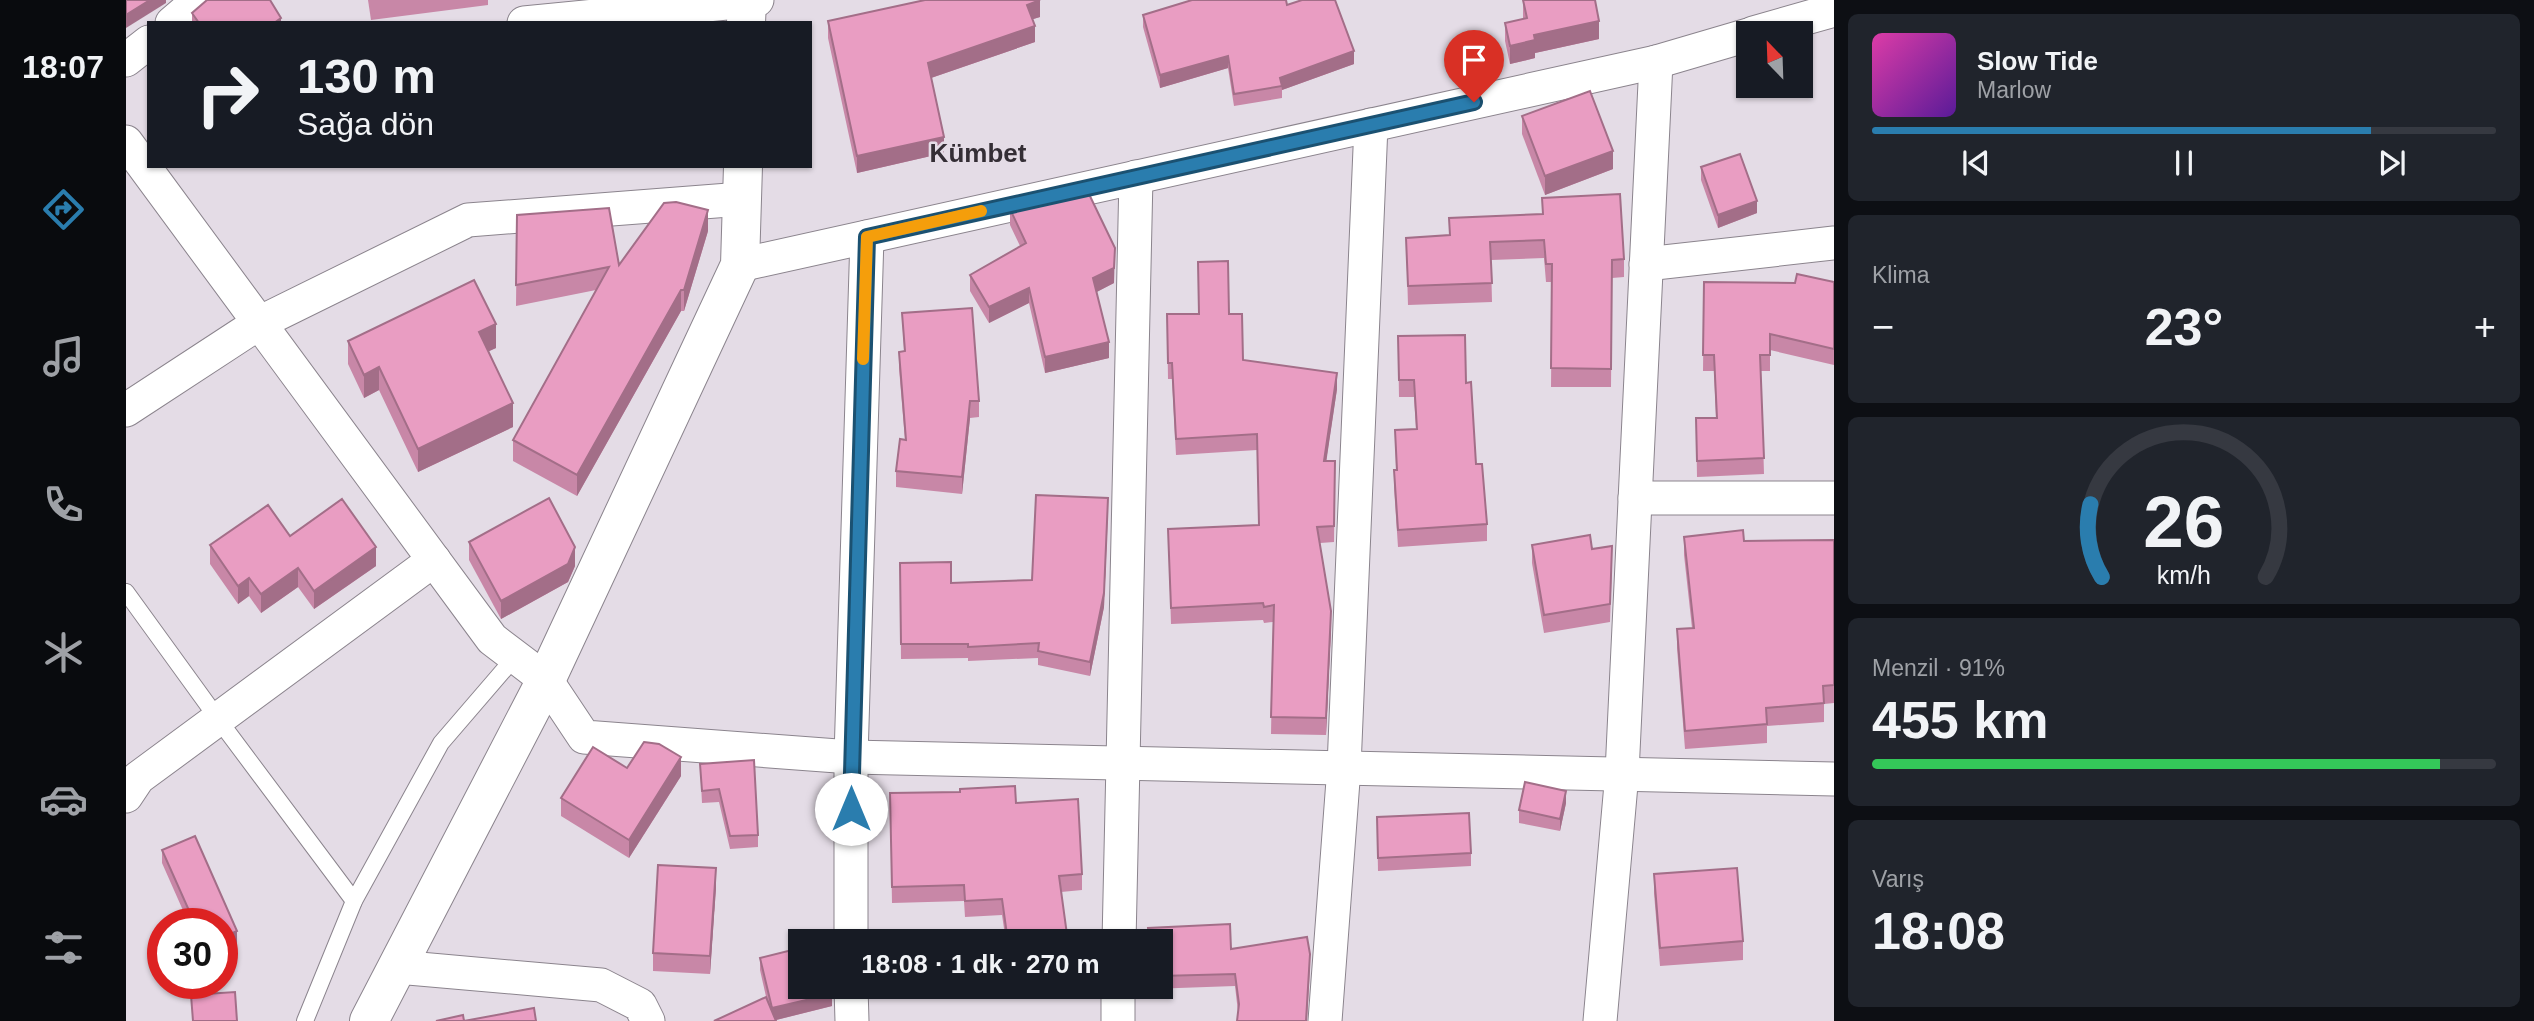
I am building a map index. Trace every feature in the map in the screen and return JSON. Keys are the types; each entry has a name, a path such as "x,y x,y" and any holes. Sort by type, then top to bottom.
{"street":[{"path":"174,21 199,0"},
{"path":"550,21 749,6"},
{"path":"1796,21 1834,10"},
{"path":"740,265 1656,62 1736,39"},
{"path":"126,60 147,44"},
{"path":"1601,1021 1622,773 1656,62"},
{"path":"1325,1021 1344,767 1371,125"},
{"path":"151,168 259,323 492,639 546,680 584,737 851,757 1834,779"},
{"path":"1119,929 1136,177"},
{"path":"126,410 259,323 468,220 742,183 740,265 546,680 369,1021"},
{"path":"851,929 851,757 867,237"},
{"path":"1646,264 1834,243"},
{"path":"1635,498 1834,498"},
{"path":"126,796 138,778 434,560"},
{"path":"397,967 601,985 640,1005 648,1021"},
{"path":"851,999 852,1021"},
{"path":"1118,999 1118,1021"}],"lane":[{"path":"126,592 354,901"},
{"path":"305,1021 354,901 441,743 515,657"}],"building":[{"path":"126,0 150,0 126,15"},
{"path":"207,0 270,0 281,18 277,21 198,21 192,13"},
{"path":"925,0 1040,0 1027,5 1035,26 928,63 944,137 857,156 828,21"},
{"path":"1192,0 1286,0 1287,5 1302,0 1335,0 1354,51 1280,78 1282,86 1234,94 1228,56 1160,75 1143,15"},
{"path":"1523,0 1595,0 1599,21 1534,35 1535,40 1510,46 1505,23 1527,18"},
{"path":"1590,91 1613,151 1545,176 1522,116"},
{"path":"1740,154 1757,201 1718,215 1701,167"},
{"path":"1088,192 1115,248 1114,268 1093,278 1109,342 1045,357 1029,288 989,307 970,275 1026,243 1010,209"},
{"path":"1620,194 1624,259 1612,260 1611,369 1551,368 1552,264 1546,264 1544,240 1490,242 1492,283 1408,286 1406,238 1450,235 1449,218 1543,214 1542,198"},
{"path":"676,202 708,210 684,290 681,290 577,475 513,440 609,267 516,285 517,215 609,208 619,265 664,203"},
{"path":"1228,261 1229,314 1242,314 1243,360 1337,373 1324,461 1335,461 1334,526 1317,527 1331,611 1326,718 1271,717 1274,605 1264,607 1263,603 1171,608 1168,529 1259,525 1257,434 1176,439 1172,363 1168,363 1167,314 1199,314 1198,262"},
{"path":"1797,274 1834,282 1834,349 1770,334 1770,355 1760,355 1764,458 1697,461 1696,418 1717,418 1714,355 1703,355 1704,282 1795,283"},
{"path":"474,280 496,324 479,332 513,403 418,449 379,367 364,375 348,341"},
{"path":"972,308 979,401 970,401 962,477 896,471 900,439 906,440 899,352 905,351 902,313"},
{"path":"1465,335 1466,383 1471,382 1476,464 1482,464 1487,524 1398,530 1394,470 1397,470 1395,430 1417,429 1414,380 1399,380 1398,336"},
{"path":"1036,495 1108,498 1104,593 1090,662 1038,651 1039,643 968,647 968,644 901,644 900,563 951,562 951,583 1032,580"},
{"path":"549,498 575,547 568,564 501,601 469,542"},
{"path":"342,499 376,547 314,591 298,568 261,594 249,578 238,586 210,545 268,505 290,536"},
{"path":"1743,530 1744,541 1834,540 1834,685 1823,686 1824,703 1766,708 1767,724 1685,731 1677,629 1694,628 1684,537"},
{"path":"1590,535 1592,549 1612,546 1610,604 1544,615 1532,545"},
{"path":"644,742 659,744 681,757 629,840 561,798 593,747 627,768"},
{"path":"754,760 758,835 730,836 719,789 702,791 700,764"},
{"path":"1525,782 1566,791 1560,819 1519,810"},
{"path":"1015,786 1016,803 1078,799 1082,874 1059,876 1066,929 1006,929 1002,899 965,901 964,885 892,887 890,793 960,792 960,789"},
{"path":"1469,813 1471,853 1378,858 1377,817"},
{"path":"195,836 227,908 188,908 162,850"},
{"path":"658,865 716,868 710,956 653,953"},
{"path":"1737,868 1743,941 1660,948 1654,874"},
{"path":"1230,924 1231,949 1307,937 1310,954 1306,1021 1237,1021 1239,1004 1235,974 1173,976 1173,929 1148,928"},
{"path":"788,951 788,999 811,999 772,1008 760,958"},
{"path":"766,997 776,1021 714,1021"},
{"path":"191,999 235,999 237,1021 193,1021"},
{"path":"534,1008 536,1021 464,1021"},
{"path":"463,1015 464,1021 436,1021"}],"slow traffic":[{"path":"863,359 867,237 981,211"}],"district":[{"name":"Kümbet","path":"978,153"}],"route":[{"path":"851,809 851,729 867,237 1474,102"}]}
